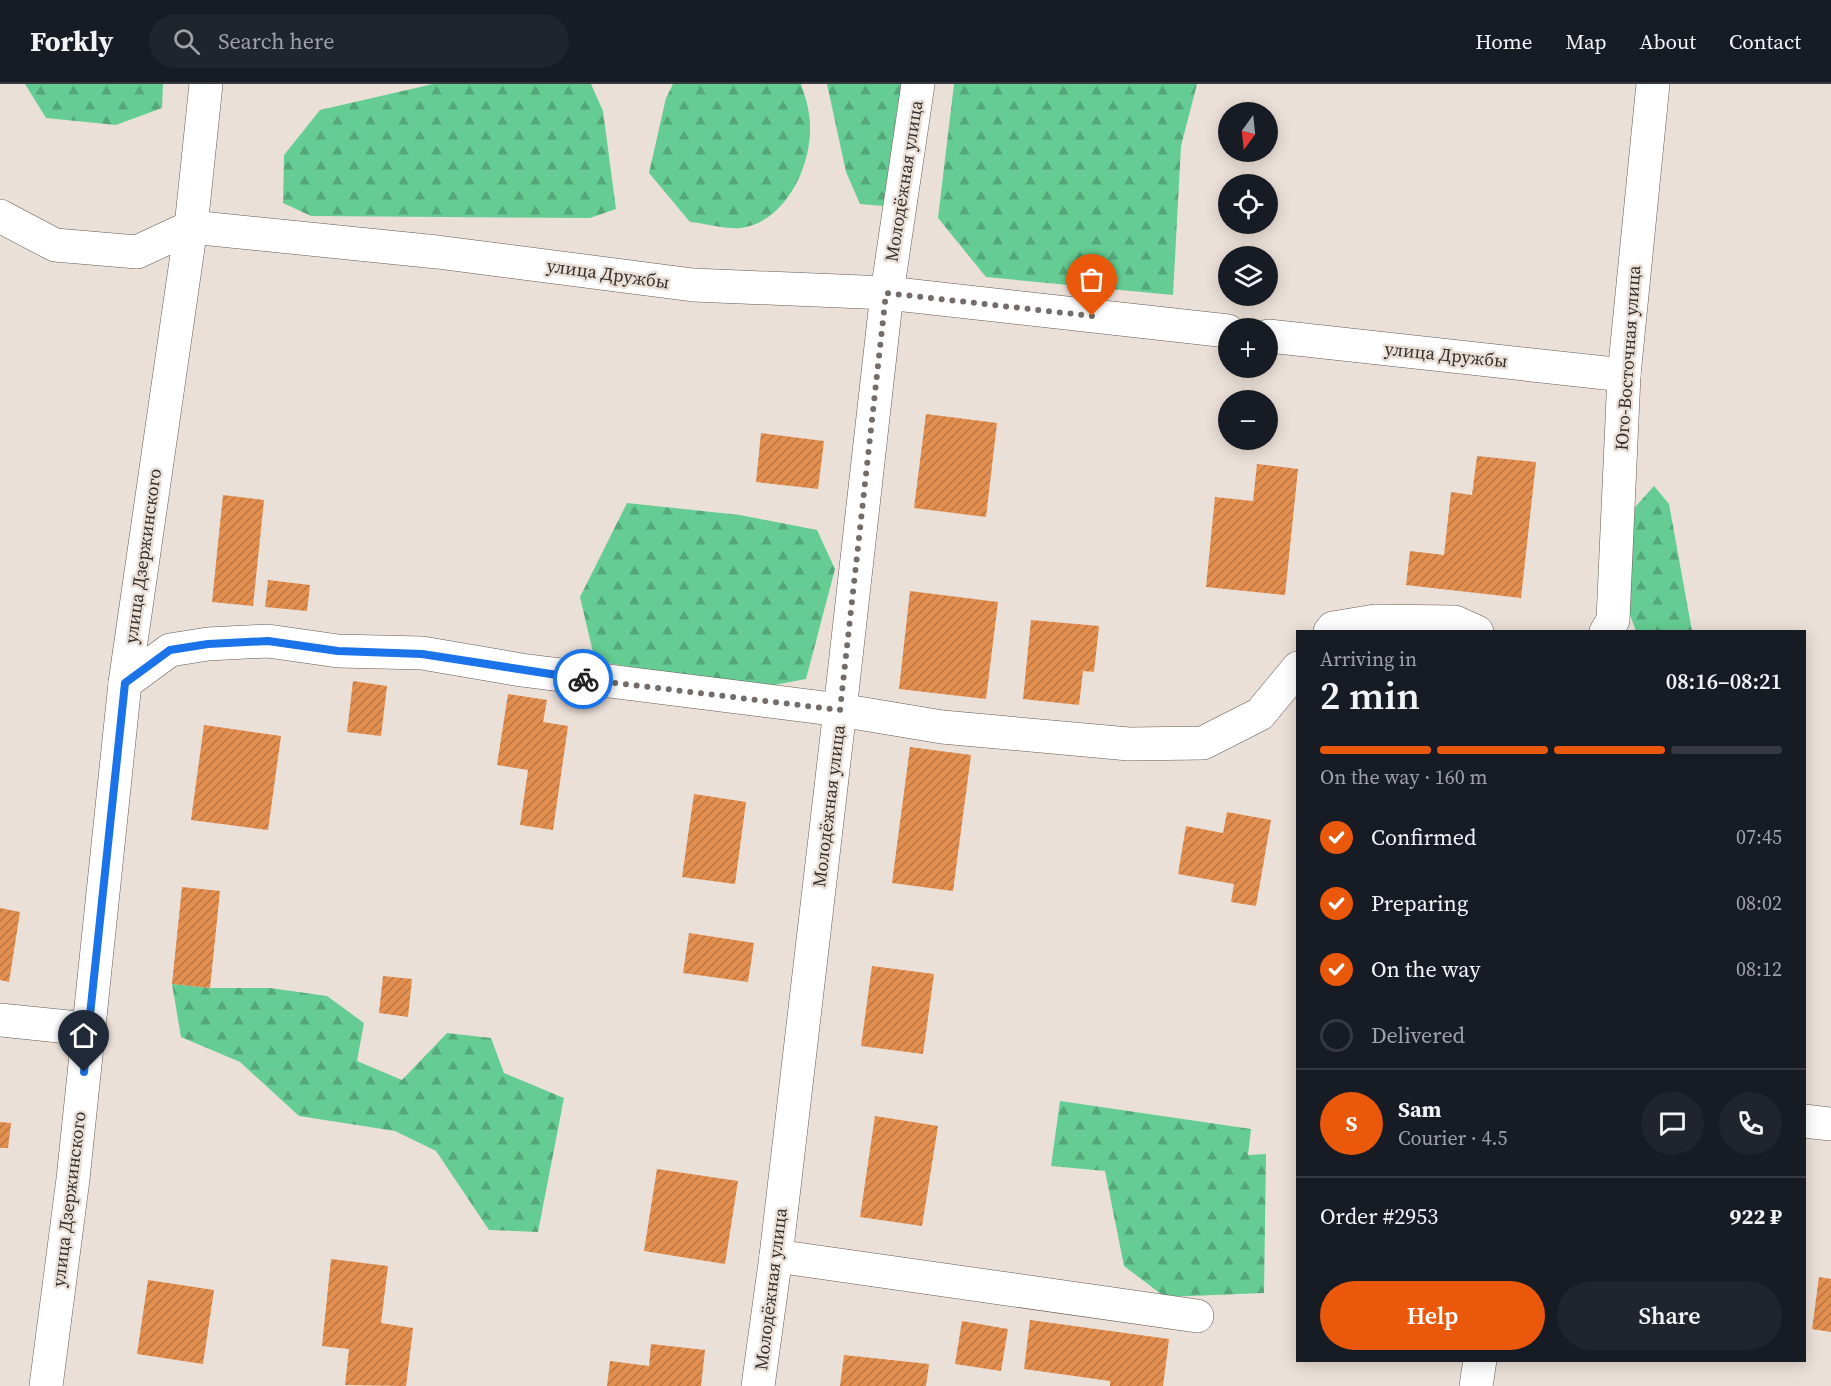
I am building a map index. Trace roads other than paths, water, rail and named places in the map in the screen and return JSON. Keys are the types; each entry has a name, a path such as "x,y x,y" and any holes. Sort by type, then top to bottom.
{"street":[{"name":"улица Дзержинского","path":"46,1386 73,1179 125,683 191,226 206,84"},
{"name":"Молодёжная улица","path":"758,1386 776,1256 840,710 886,293 918,84"},
{"name":"Юго-Восточная улица","path":"1607,630 1613,620 1624,375 1653,84"},
{"path":"0,216 55,245 137,252 191,226"},
{"name":"улица Дружбы","path":"191,226 437,252 693,285 886,293 1218,330"},
{"name":"улица Дружбы","path":"1278,337 1624,375"},
{"path":"1332,630 1375,621 1455,622 1473,630"},
{"path":"125,683 170,650 208,644 268,641 338,651 422,654 521,670 840,710 942,727 1129,744 1203,743 1260,714 1296,670"},
{"path":"0,1020 88,1029"},
{"path":"1806,1121 1831,1124"},
{"path":"776,1256 1197,1316"},
{"path":"1476,1386 1480,1362"}]}
